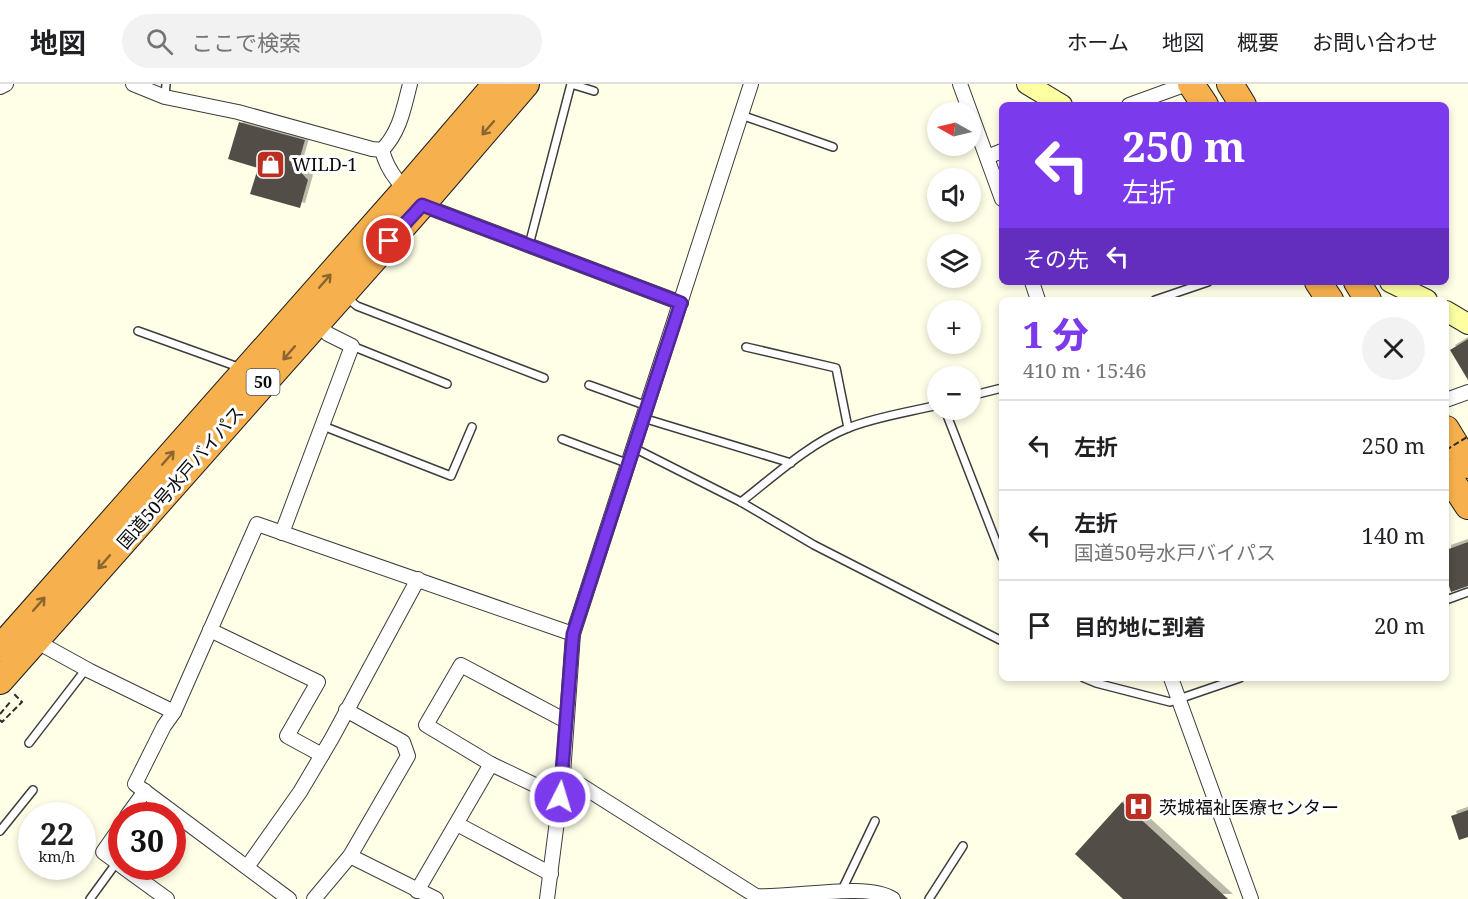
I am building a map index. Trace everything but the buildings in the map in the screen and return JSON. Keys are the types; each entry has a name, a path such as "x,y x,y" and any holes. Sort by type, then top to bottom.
{"highway":[{"name":"国道50号水戸バイパス","path":"0,648 26,635 341,294 496,84"},
{"name":"国道50号水戸バイパス","path":"6,691 26,635 246,370 526,84"},
{"path":"1189,84 1203,102"},
{"path":"1230,84 1241,102"},
{"path":"1456,433 1468,465"},
{"path":"1449,477 1468,506"}],"street":[{"path":"0,87 6,84"},
{"path":"133,84 382,150"},
{"path":"382,150 390,141 401,119 410,84"},
{"path":"548,899 560,797 573,634 751,84"},
{"path":"960,84 999,191"},
{"path":"1027,84 1057,102"},
{"path":"1138,102 1189,84"},
{"path":"382,150 386,165 413,198 681,303"},
{"path":"987,157 999,152"},
{"path":"1396,285 1421,297"},
{"path":"1449,313 1468,324"},
{"path":"282,533 352,346 328,334 316,322"},
{"path":"1449,399 1468,392"},
{"path":"289,899 135,784 164,726 174,712 257,524 573,634"},
{"path":"247,867 300,792 322,755 418,579"},
{"path":"210,630 318,682 287,736 322,755"},
{"path":"26,635 86,669 174,712"},
{"path":"560,797 491,764 426,725 461,665 567,721"},
{"path":"1172,681 1251,899"},
{"path":"315,899 350,856 408,756 403,742 346,710"},
{"path":"417,891 491,764"},
{"path":"562,774 756,896 772,898 841,892 886,894 894,899"},
{"path":"137,802 145,790"},
{"path":"457,824 550,874"},
{"path":"350,856 436,899"},
{"path":"140,880 162,898"}],"lane":[{"path":"529,245 571,84 594,91"},
{"path":"741,115 834,147"},
{"path":"1173,297 1201,285"},
{"path":"341,294 357,306 544,378"},
{"path":"138,331 246,370"},
{"path":"352,346 447,384"},
{"path":"746,347 836,368 848,428"},
{"path":"589,385 645,412 791,463"},
{"path":"981,393 999,389"},
{"path":"741,502 791,463 830,437 848,428 927,408"},
{"path":"949,420 999,549"},
{"path":"323,426 451,476 472,427"},
{"path":"562,439 629,464"},
{"path":"634,448 741,502 814,544 999,639"},
{"path":"1449,599 1468,592"},
{"path":"29,743 86,669"},
{"path":"1094,681 1170,702 1179,701 1232,681"},
{"path":"0,831 33,790"},
{"path":"841,892 875,821"},
{"path":"929,899 963,846"},
{"path":"90,899 108,879"}],"path":[{"path":"0,714 6,691"},
{"path":"0,720 2,722 22,702"}],"place":[{"name":"WILD-1","path":"271,164"},
{"name":"茨城福祉医療センター","path":"1138,807"}],"route":[{"path":"389,241 422,205 438,213 681,303 573,634 560,797"}]}
